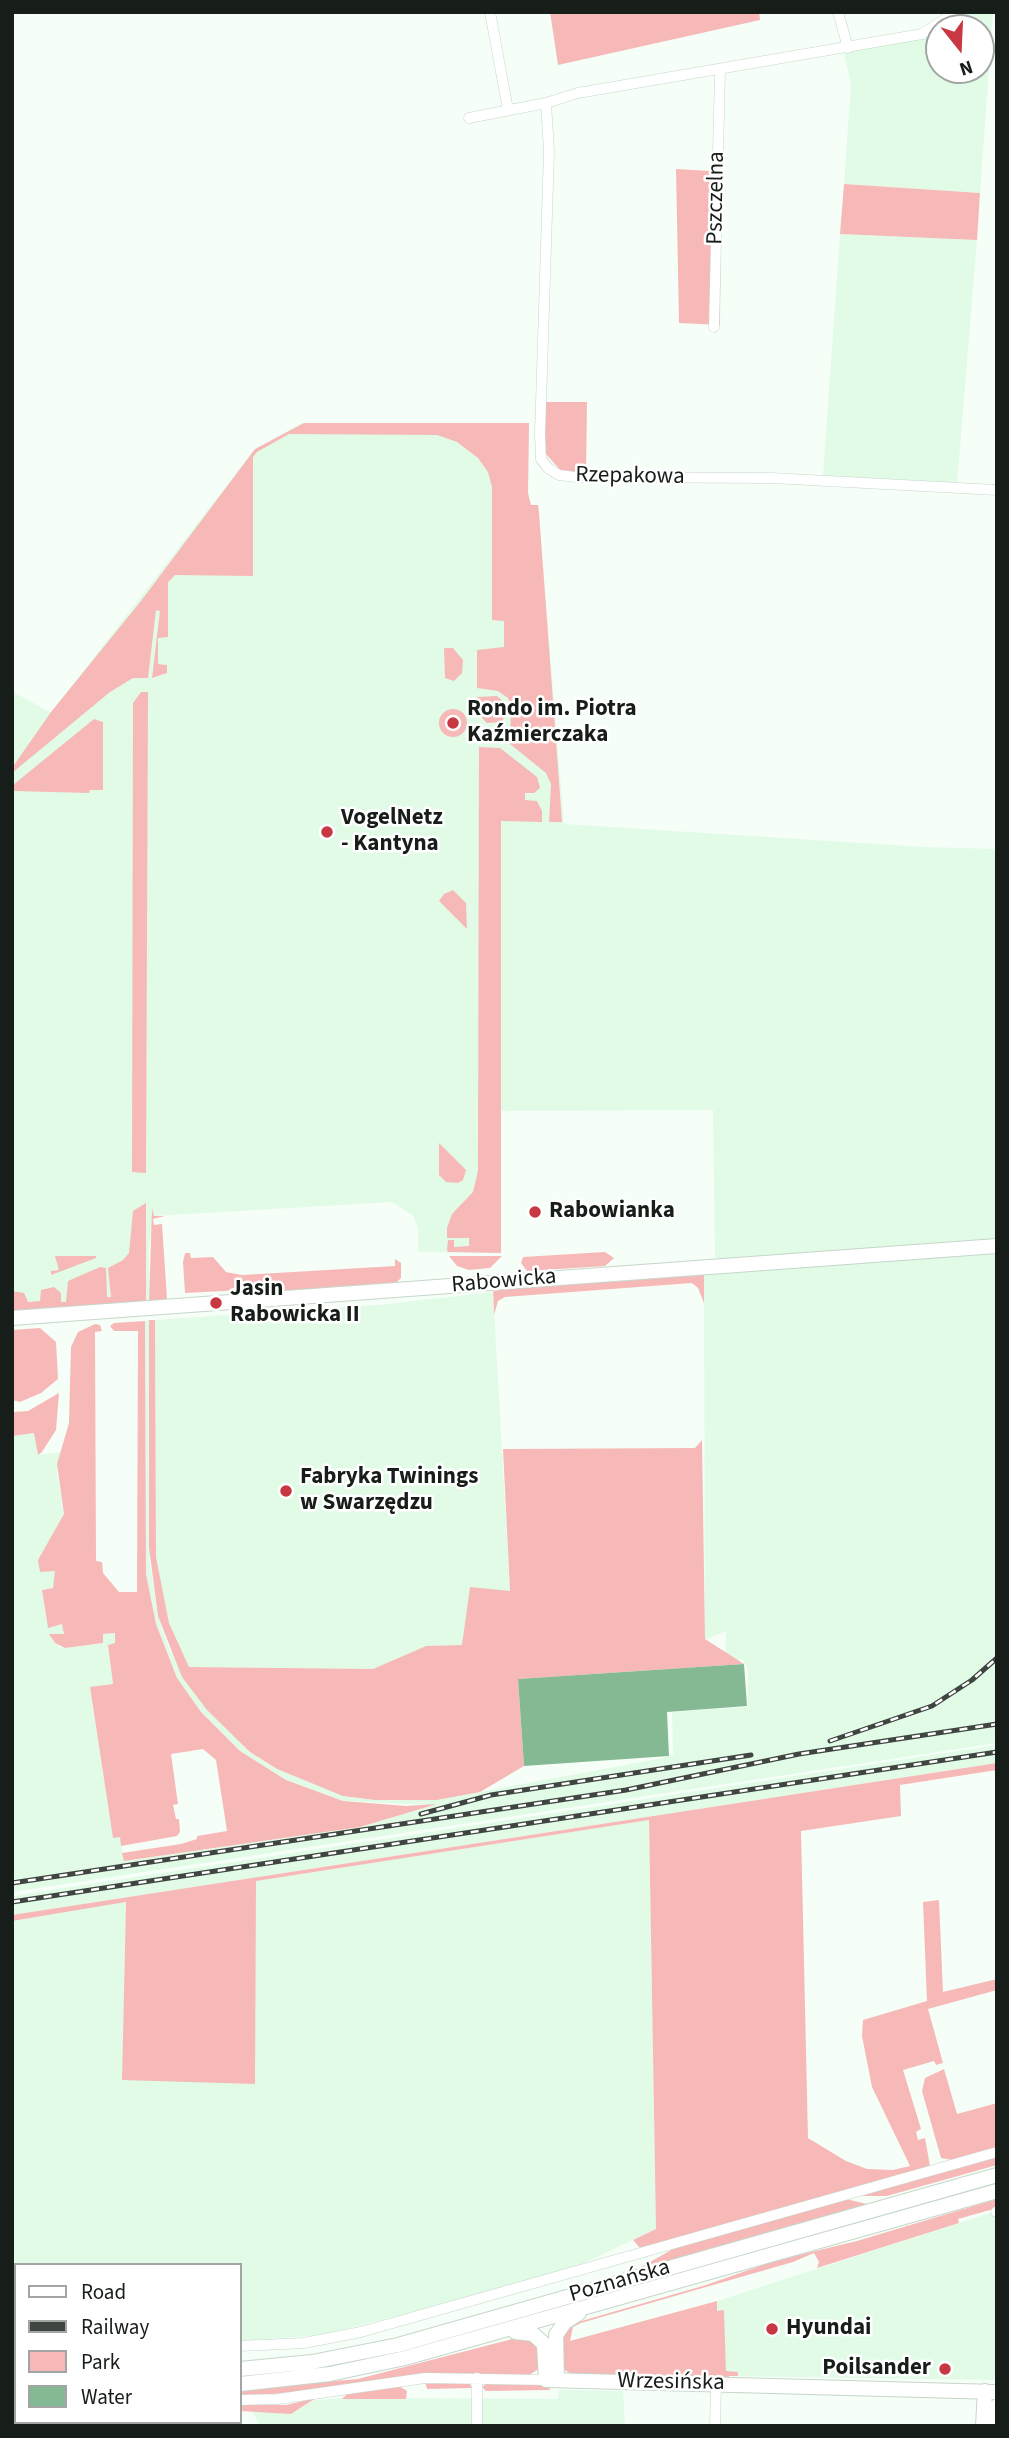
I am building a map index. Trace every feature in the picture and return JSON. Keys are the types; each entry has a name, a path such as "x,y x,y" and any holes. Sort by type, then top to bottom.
{"main road":[{"name":"Rabowicka","path":"12,1318 997,1246"},
{"name":"Poznańska","path":"242,2369 312,2362 398,2345 997,2175"},
{"name":"Poznańska","path":"242,2384 353,2370 496,2333 997,2191"},
{"path":"552,2380 556,2335 565,2322 589,2307"},
{"path":"496,2333 529,2332 541,2339 546,2349 552,2380"},
{"name":"Wrzesińska","path":"552,2380 991,2391"},
{"path":"983,2426 991,2391"},
{"path":"991,2426 997,2406"}],"street":[{"path":"490,12 508,110"},
{"path":"838,12 848,48"},
{"path":"469,118 546,103 578,93 922,34 956,12"},
{"name":"Pszczelna","path":"714,327 720,70"},
{"name":"Rzepakowa","path":"546,103 550,151 540,433 541,459 548,468 559,475 575,477 771,478 997,490"},
{"path":"242,2346 304,2343 361,2332 997,2152"},
{"name":"Wrzesińska","path":"242,2400 278,2399 425,2378 552,2380"},
{"path":"477,2378 477,2426"},
{"path":"715,2426 716,2384"}],"shaded area":[{"path":"963,12 993,14 960,14"},
{"path":"925,36 925,84 988,84 980,193 844,184 851,85 844,52"},
{"path":"840,234 977,240 957,484 823,476"},
{"path":"302,423 529,423 528,493 531,505 538,505 564,824 923,847 997,849 997,1240 718,1259 715,1257 713,1110 500,1111 501,1253 418,1252 418,1228 413,1216 392,1202 154,1216 149,1245 149,1303 146,1302 146,1245 140,1301 12,1309 12,691 51,713 254,450"},
{"path":"997,1254 997,1743 12,1892 13,1436 34,1433 38,1455 60,1452 57,1473 64,1514 40,1572 55,1570 57,1580 53,1588 42,1590 48,1628 62,1624 65,1634 50,1637 59,1647 65,1648 103,1642 103,1634 115,1633 115,1643 108,1645 113,1684 90,1688 113,1837 120,1837 124,1861 360,1827 433,1805 343,1801 286,1780 240,1751 201,1712 177,1678 156,1624 146,1574 145,1321 149,1320 150,1563 158,1616 169,1649 250,1752 277,1769 344,1796 375,1800 437,1800 668,1757 673,1755 672,1712 748,1707 748,1669 743,1660 725,1661 726,1631 705,1640 704,1274"},
{"path":"493,1292 510,1591 463,1645 426,1646 373,1669 189,1667 169,1623 156,1557 155,1320 378,1305"},
{"path":"997,1745 997,1763 12,1915 12,1896"},
{"path":"649,1820 656,2229 582,2264 438,2306 320,2335 242,2341 242,2263 14,2263 12,2294 12,1921 126,1902 122,2079 255,2084 255,1881"},
{"path":"997,2211 997,2380 729,2376 726,2371 724,2310 717,2312 717,2301"},
{"path":"559,2390 623,2391 625,2426 260,2426 252,2411 291,2414 314,2400 348,2398 558,2399"},
{"path":"89,2424 188,2424 188,2426"}],"green space":[{"path":"550,12 759,12 760,20 558,65"},
{"path":"721,165 720,325 679,323 676,169 712,171"},
{"path":"844,184 980,193 977,240 840,234"},
{"path":"544,402 587,402 586,473 563,473 545,453"},
{"path":"304,423 529,423 528,493 531,505 538,505 539,513 562,822 549,822 551,784 546,773 510,744 511,704 508,698 498,691 477,688 477,650 504,647 504,621 492,620 492,487 488,472 478,458 457,442 437,435 289,434 257,452 253,457 253,576 175,575 168,582 168,637 158,638 158,664 167,665 167,673 152,678 160,611 156,610 148,678 133,678 110,692 12,773 12,768 51,712 141,601 255,449"},
{"path":"444,648 453,648 463,660 462,673 454,681 445,678"},
{"path":"141,692 148,692 146,1173 132,1172 133,703"},
{"path":"497,696 506,704 499,704 500,708 504,708 503,722 487,723 482,718 477,697"},
{"path":"453,709 463,713 467,723 463,733 453,737 443,733 439,723 443,713"},
{"path":"94,719 103,722 103,790 90,790 89,793 14,791 13,785"},
{"path":"479,747 500,748 537,777 540,788 534,793 525,793 525,800 537,801 542,811 542,822 501,821 501,1253 447,1250 448,1240 454,1240 454,1247 469,1246 469,1238 447,1238 447,1228 452,1214 473,1192 478,1171"},
{"path":"453,890 466,903 467,929 439,901 444,894"},
{"path":"439,1143 466,1170 463,1180 458,1183 446,1182 439,1175"},
{"path":"146,1203 146,1302 12,1312 12,1291 24,1293 28,1302 40,1301 41,1290 54,1287 61,1293 61,1302 66,1302 68,1281 100,1267 106,1268 107,1297 111,1297 108,1268 123,1260 129,1253 133,1211"},
{"path":"152,1208 154,1216 165,1216 153,1219 154,1225 162,1224 167,1299 149,1303"},
{"path":"605,1252 614,1258 605,1266 527,1271 521,1263 523,1257"},
{"path":"185,1253 190,1253 191,1258 213,1257 226,1272 242,1275 395,1266 395,1259 401,1263 401,1278 395,1284 278,1294 243,1290 185,1293"},
{"path":"55,1256 96,1258 51,1275 51,1271 59,1270"},
{"path":"449,1256 502,1256 490,1268 469,1270 457,1266"},
{"path":"704,1274 704,1303 698,1288 692,1283 505,1297 498,1301 494,1315 493,1288"},
{"path":"149,1320 155,1320 156,1557 169,1623 189,1667 373,1669 426,1646 462,1645 470,1587 510,1591 503,1449 695,1448 702,1440 705,1639 744,1664 518,1679 524,1766 480,1792 437,1800 375,1800 343,1796 277,1769 250,1752 207,1710 182,1677 158,1616 149,1547"},
{"path":"145,1321 146,1574 156,1624 177,1678 201,1712 240,1751 286,1780 343,1801 406,1806 437,1804 360,1827 124,1861 122,1853 181,1844 197,1839 197,1836 227,1831 216,1760 203,1749 171,1754 178,1804 173,1805 176,1819 179,1819 180,1832 177,1836 121,1846 120,1837 113,1838 90,1687 113,1684 108,1645 115,1643 115,1633 103,1634 103,1643 65,1648 55,1643 49,1634 64,1634 62,1624 48,1628 42,1590 53,1588 55,1571 40,1572 38,1560 64,1514 57,1464 69,1423 71,1347 78,1332 95,1324 100,1325 102,1331 95,1332 96,1561 102,1562 103,1573 119,1592 137,1592 138,1331 114,1331 110,1326 114,1323"},
{"path":"40,1328 56,1342 58,1379 41,1393 20,1402 12,1400 12,1330"},
{"path":"59,1393 56,1430 42,1452 38,1455 34,1433 13,1436 12,1443 12,1412 28,1411"},
{"path":"997,1763 997,1770 900,1785 901,1816 801,1831 808,2138 846,2161 867,2169 893,2170 910,2166 872,2087 862,2036 863,2020 927,2001 923,1902 939,1900 943,1992 997,1979 997,1990 928,2009 943,2063 936,2065 934,2061 903,2070 921,2129 916,2132 918,2140 925,2138 930,2166 640,2248 633,2240 656,2229 649,1820 256,1881 255,2084 122,2080 126,1902 12,1921 12,1915"},
{"path":"944,2069 957,2114 997,2103 997,2147 952,2160 941,2158 922,2091 925,2078"},
{"path":"997,2155 997,2165 887,2196 862,2196"},
{"path":"846,2199 867,2204 634,2271 673,2249"},
{"path":"997,2199 997,2208 958,2219 959,2223 817,2268 819,2262 814,2253 793,2262 573,2327 570,2341 717,2301 717,2311 724,2310 726,2371 738,2372 738,2376 729,2376 729,2379 573,2375 563,2369 558,2340 571,2324 706,2285 774,2261 857,2241"},
{"path":"524,2336 540,2344 542,2367 529,2375 423,2373 347,2387 242,2397 242,2389 358,2379"},
{"path":"425,2382 469,2383 472,2388 427,2389"},
{"path":"486,2384 548,2385 550,2390 486,2391 482,2387"},
{"path":"399,2386 407,2391 406,2399 342,2399 348,2393"},
{"path":"316,2398 291,2414 242,2411 242,2404 286,2405"}],"water":[{"path":"744,1664 747,1706 667,1712 669,1756 524,1766 518,1679"}],"railway":[{"path":"830,1741 932,1706 972,1680 997,1658"},
{"path":"12,1883 626,1790 799,1754 997,1724"},
{"path":"12,1902 997,1752"},
{"path":"421,1814 491,1795 751,1755"}],"place":[{"name":"Rondo im. Piotra Kaźmierczaka","path":"453,723"},
{"name":"VogelNetz - Kantyna","path":"327,832"},
{"name":"Rabowianka","path":"535,1212"},
{"name":"Jasin Rabowicka II","path":"216,1303"},
{"name":"Fabryka Twinings w Swarzędzu","path":"286,1491"},
{"name":"Hyundai","path":"772,2329"},
{"name":"Poilsander","path":"945,2369"}]}
